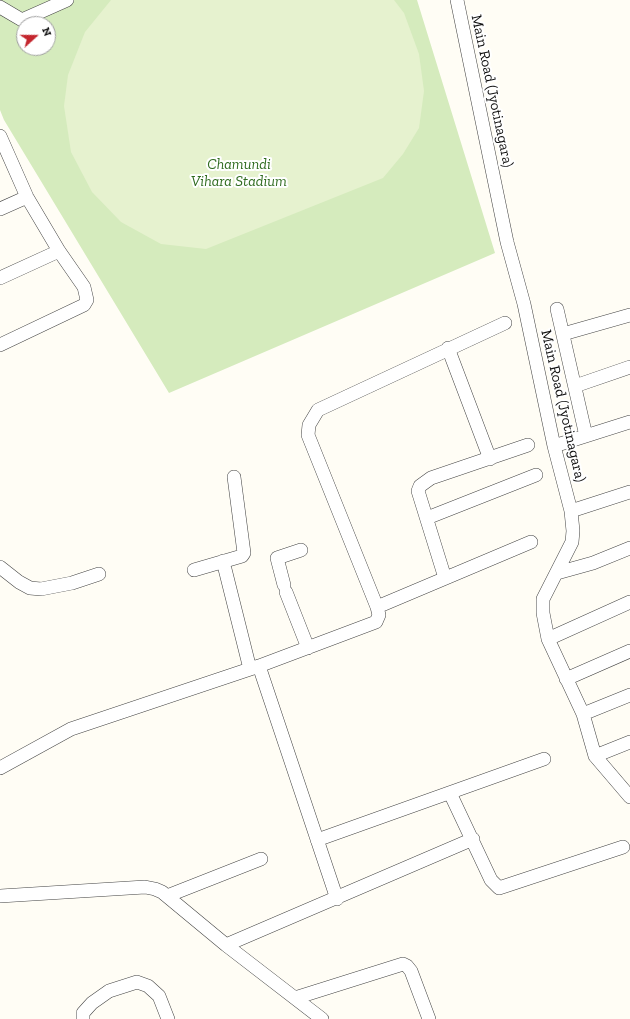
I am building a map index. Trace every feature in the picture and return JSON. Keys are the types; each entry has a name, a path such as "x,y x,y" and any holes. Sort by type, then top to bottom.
{"street":[{"path":"0,7 22,20 67,0"},
{"name":"Main Road (Jyotinagara)","path":"456,0 507,242 524,304 554,446 572,512 573,536 557,573 543,599 543,613 548,639 583,714 595,756 628,792"},
{"path":"0,138 27,196 59,251 84,287 87,300 84,305 0,345"},
{"path":"0,209 27,196"},
{"path":"0,278 59,251"},
{"path":"557,310 586,436"},
{"path":"563,334 630,315"},
{"path":"0,768 71,729 254,668 376,622 379,615 377,607 308,435 308,425 318,410 448,348 505,323"},
{"path":"448,348 490,459"},
{"path":"575,386 630,367"},
{"path":"554,446 630,422"},
{"path":"445,578 418,491 423,482 528,445"},
{"path":"427,518 536,475"},
{"path":"194,570 242,556 244,551 234,477"},
{"path":"572,512 630,492"},
{"path":"377,607 531,542"},
{"path":"557,573 592,563 630,548"},
{"path":"300,550 277,558 285,589 308,648"},
{"path":"223,561 254,668 337,899"},
{"path":"0,567 19,582 30,588 41,589 72,583 99,574"},
{"path":"548,639 630,602"},
{"path":"566,678 630,651"},
{"path":"583,714 630,695"},
{"path":"595,756 630,742"},
{"path":"317,840 544,759"},
{"path":"450,793 491,880 499,888 623,847"},
{"path":"226,945 337,899 472,839"},
{"path":"167,896 261,859"},
{"path":"0,896 145,887 155,889 167,896 226,945 322,1019"},
{"path":"295,998 403,964 411,971 429,1019"},
{"path":"83,1019 84,1012 92,1002 109,991 137,982 148,986 159,996 168,1019"}],"green space":[{"name":"Chamundi Vihara Stadium","path":"0,0 417,0 495,253 169,393 4,120 0,110"},
{"path":"111,0 394,0 404,13 419,54 424,91 419,128 403,154 383,178 206,249 161,244 121,222 92,192 71,152 64,106 68,75 85,32"}]}
